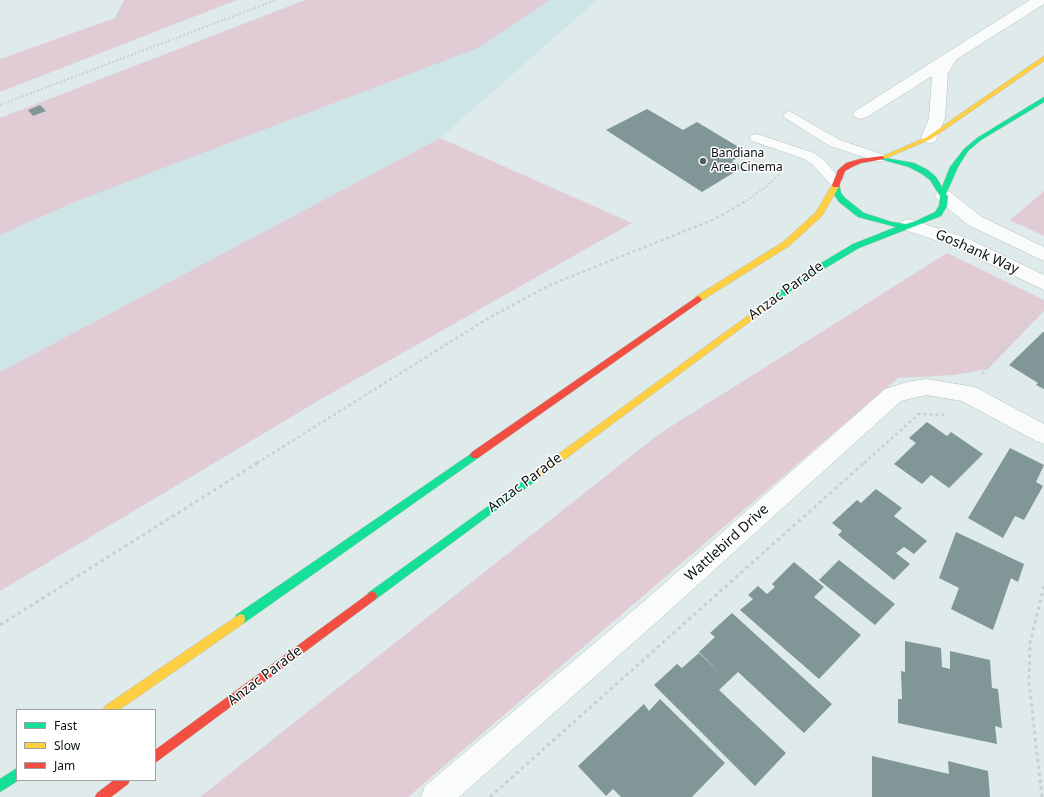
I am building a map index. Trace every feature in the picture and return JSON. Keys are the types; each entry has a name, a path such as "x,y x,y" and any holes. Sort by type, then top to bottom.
{"main road":[{"path":"881,158 929,138 1044,58"},
{"path":"836,183 837,193 842,200 861,214 885,223 907,226 926,221 938,214 943,206 944,195 954,167 966,150 980,139 1044,99"},
{"path":"110,709 699,299 786,244 811,223 826,204 842,170 849,165 866,159 881,158 905,163 925,172 937,183 944,195"},
{"name":"Anzac Parade","path":"156,756 804,277 856,246 907,226"},
{"path":"0,786 16,775"},
{"path":"101,797 123,781"}],"street":[{"path":"861,114 1040,0"},
{"path":"929,138 937,118 938,84 940,73 952,56"},
{"name":"Goshank Way","path":"944,195 975,222 1044,255"},
{"name":"Goshank Way","path":"907,226 960,242 1044,283"},
{"name":"Wattlebird Drive","path":"436,797 651,611 893,395 907,390 926,387 967,393 1044,435"}],"lane":[{"path":"789,115 835,143 881,158"},
{"path":"757,138 795,150 815,160 836,183"}],"path":[{"path":"0,105 276,0"},
{"path":"0,625 487,318 550,285 706,224 733,209 774,180 795,150"},
{"path":"490,797 919,414 960,416 959,401 1044,298"},
{"path":"1042,797 1029,684 1034,621 1044,586"}],"shaded area":[{"path":"124,0 237,0 0,92 0,59 115,18"},
{"path":"305,0 550,0 478,48 77,201 0,235 0,118"},
{"path":"470,0 597,0 440,138 0,372 0,235 77,201"},
{"path":"440,138 632,223 323,398 0,591 0,372"},
{"path":"1044,191 1044,236 1010,220"},
{"path":"947,253 1044,300 1044,311 988,369 954,375 898,378 408,797 200,797 659,434"}],"building":[{"path":"40,105 46,111 33,116 28,110"},
{"path":"647,109 683,130 697,122 747,152 732,161 743,167 702,192 606,130"},
{"path":"1043,332 1044,389 1036,385 1038,383 1009,365"},
{"path":"927,422 947,436 951,432 983,454 949,488 931,475 922,484 894,464 916,443 909,438"},
{"path":"1010,448 1044,465 1036,482 1043,486 1024,520 1015,516 1003,538 968,518"},
{"path":"876,489 902,508 894,516 927,541 914,554 904,547 896,553 910,564 894,580 838,535 842,531 832,523 857,500 861,503"},
{"path":"956,532 1024,564 1018,582 1011,578 993,630 951,609 959,588 939,578"},
{"path":"839,560 895,604 875,625 819,580"},
{"path":"794,562 824,587 814,597 861,635 819,679 740,610 753,599 748,595 758,586 767,594 775,587 772,584"},
{"path":"732,613 832,704 804,733 738,672 719,690 786,753 755,786 654,685 677,664 682,668 699,653 720,673 699,652 715,637 710,633"},
{"path":"905,641 941,648 942,667 950,669 950,651 990,660 992,688 998,689 1002,728 995,726 997,744 898,723 898,699 902,699 901,671 905,672"},
{"path":"660,699 725,763 692,797 621,797 613,789 606,796 578,766 644,704 649,711"},
{"path":"872,756 949,774 948,761 988,771 990,797 872,797"}],"traffic: fast":[{"path":"943,193 954,167 966,150 979,139 1044,99"},
{"path":"836,185 837,193 842,200 861,215 892,224 906,226 918,223 938,214 943,206 944,196 933,179 925,172 911,165 882,158"},
{"path":"768,304 804,277 856,246 906,226"},
{"path":"240,619 475,455"},
{"path":"372,596 534,477"},
{"path":"0,786 16,775"}],"traffic: slow":[{"path":"882,158 929,138 1044,58"},
{"path":"698,299 786,244 819,214 836,185"},
{"path":"534,477 768,304"},
{"path":"110,709 240,619"}],"traffic: jam":[{"path":"836,185 842,170 849,165 860,161 882,158"},
{"path":"475,455 698,299"},
{"path":"156,756 372,596"},
{"path":"101,797 123,781"}],"place":[{"name":"Bandiana Area Cinema","path":"703,161"}]}
